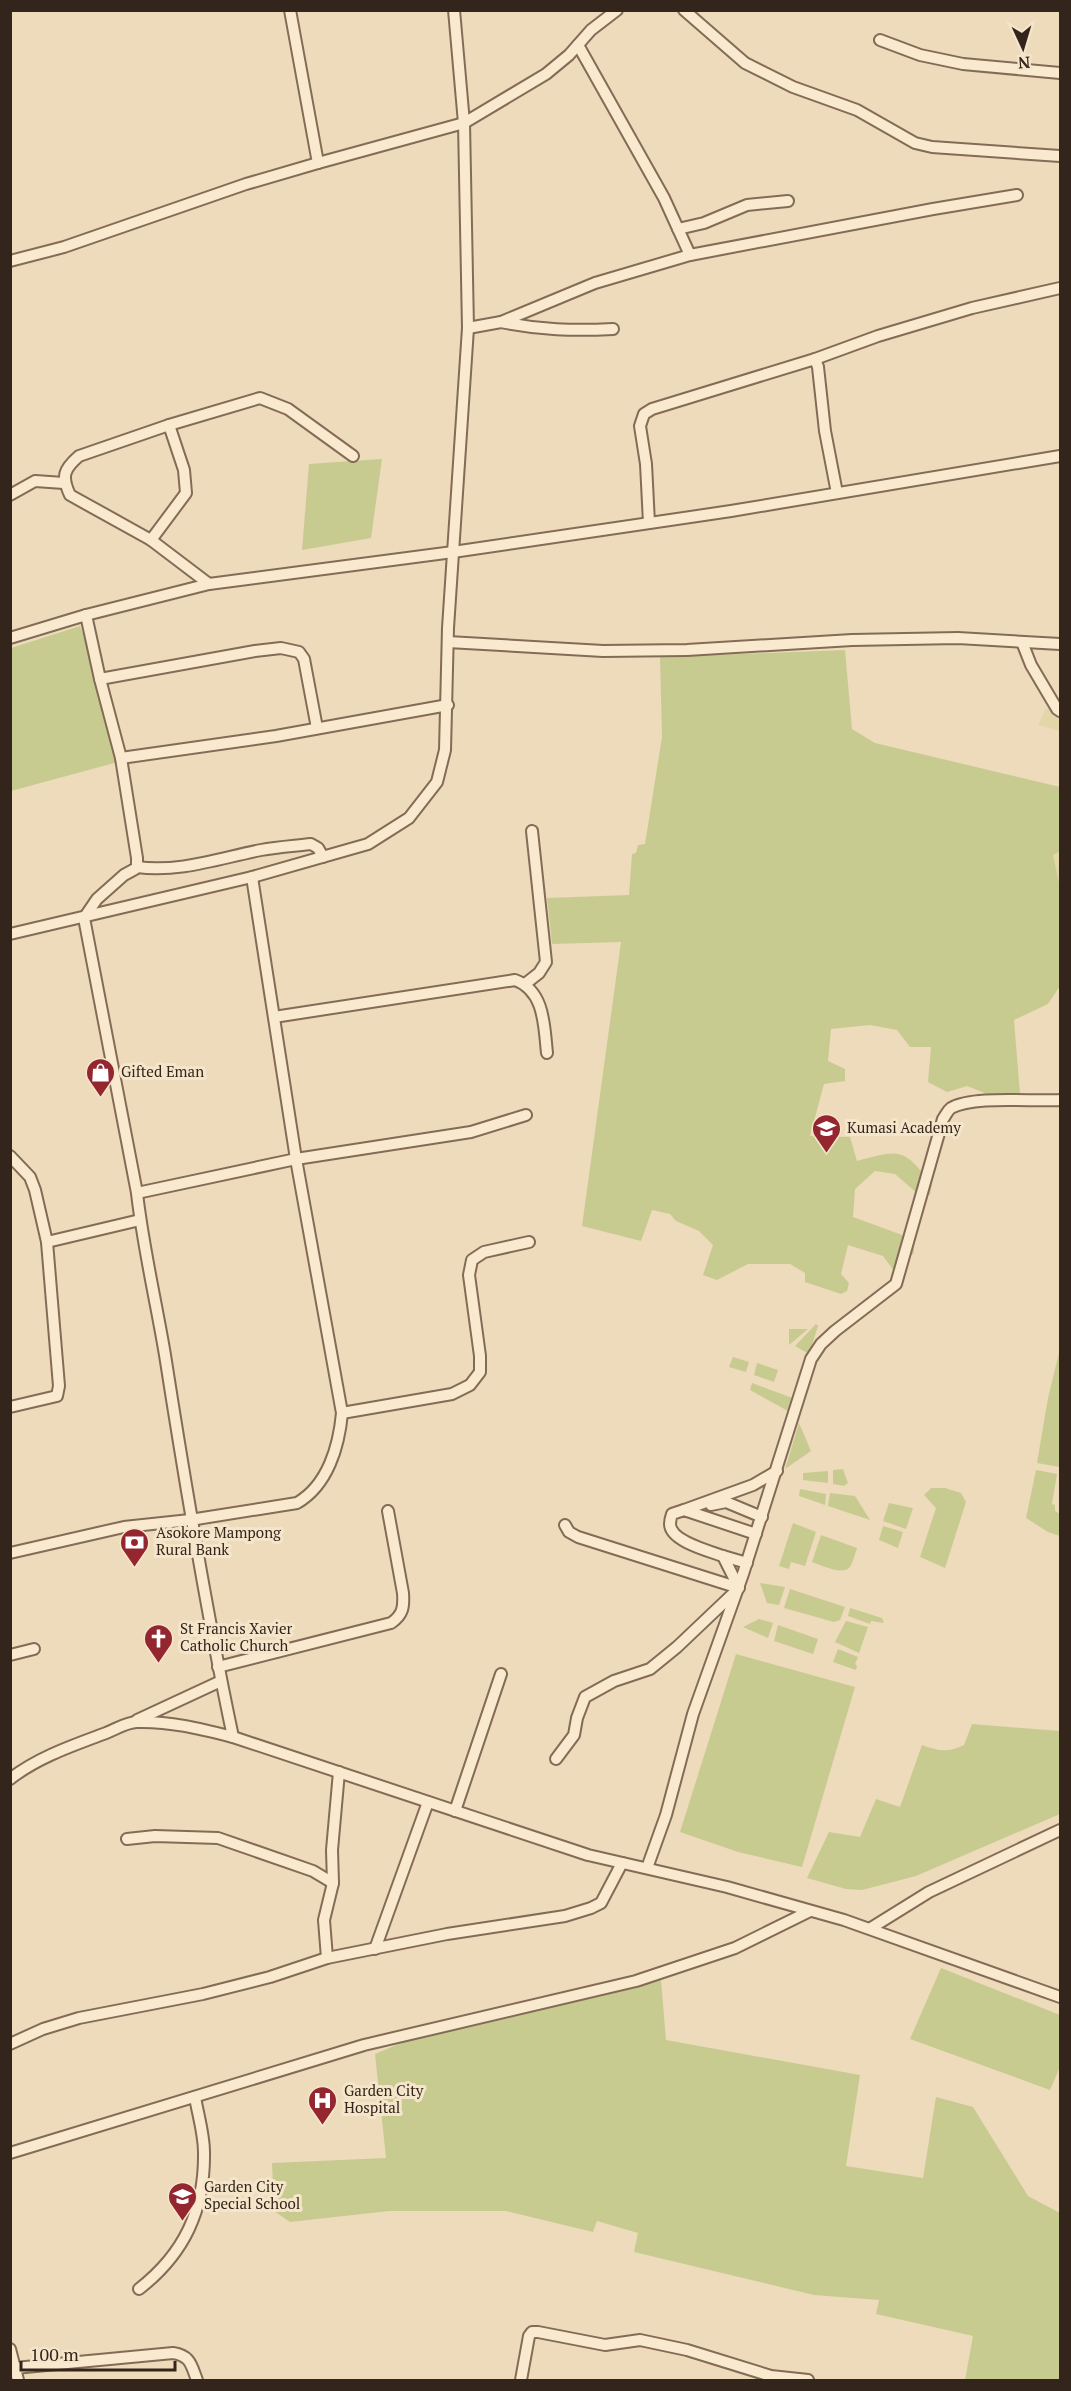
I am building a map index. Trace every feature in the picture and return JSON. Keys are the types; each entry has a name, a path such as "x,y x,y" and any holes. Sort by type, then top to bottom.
{"street":[{"path":"290,10 318,163"},
{"path":"10,934 252,877 368,844 409,818 437,782 445,750 448,642 468,328 464,123 454,10"},
{"path":"10,261 64,247 246,184 464,123 546,74 591,30 617,10"},
{"path":"684,10 745,63 793,87 857,111 915,143 932,147 1060,156"},
{"path":"880,40 920,55 963,64 1060,73"},
{"path":"578,45 664,198 690,255"},
{"path":"468,328 501,322 595,283 690,255 1017,195"},
{"path":"678,229 704,223 747,205 788,201"},
{"path":"649,523 646,464 640,426 644,414 652,409 972,308 1060,288"},
{"path":"501,322 540,330 613,329"},
{"path":"814,359 818,367 825,431 837,493"},
{"path":"209,584 151,540 70,495 64,483 67,466 79,456 169,424 260,398 288,409 353,456"},
{"path":"151,540 186,493 184,471 169,424"},
{"path":"10,638 86,615 209,584 453,552 649,523 1060,456"},
{"path":"10,495 35,482 64,483"},
{"path":"86,615 121,758 137,867"},
{"path":"448,642 603,651 687,650 885,639 958,638 1060,644"},
{"path":"1022,642 1031,665 1060,711"},
{"path":"100,679 255,651 292,649 299,651 304,658 317,728"},
{"path":"121,758 204,747 448,705"},
{"path":"525,984 539,973 546,962 532,831"},
{"path":"233,1737 190,1520 154,1287 84,918 97,899 124,875 137,867 187,866 259,851 311,844 318,848 323,856"},
{"path":"10,1553 124,1527 285,1506 308,1496 336,1451 342,1413 296,1160 252,877"},
{"path":"274,1017 515,980 525,984 533,991 538,1001 543,1015 548,1053"},
{"path":"647,1868 666,1815 693,1714 747,1563 811,1359 821,1344 835,1331 896,1284 943,1119 948,1110 986,1101 1060,1100"},
{"path":"137,1193 296,1160 471,1132 526,1114"},
{"path":"10,1156 30,1178 47,1242 59,1386 57,1396 10,1407"},
{"path":"47,1242 140,1220"},
{"path":"342,1413 452,1394 470,1385 480,1372 480,1356 469,1275 472,1260 484,1252 529,1242"},
{"path":"747,1563 691,1545 673,1533 670,1525 672,1514 753,1485 777,1471"},
{"path":"684,1510 726,1502 762,1517"},
{"path":"684,1510 756,1534"},
{"path":"218,1667 391,1623 400,1616 404,1606 403,1593 388,1511"},
{"path":"565,1525 569,1532 578,1537 738,1588"},
{"path":"723,1556 738,1588"},
{"path":"556,1759 574,1735 577,1718 585,1697 614,1681 650,1669 677,1647 738,1588"},
{"path":"10,1655 34,1649"},
{"path":"455,1811 501,1674"},
{"path":"10,1779 22,1769 46,1757 133,1722 221,1681"},
{"path":"133,1722 169,1722 233,1737 524,1835 622,1863 747,1892 871,1928 1060,1995"},
{"path":"327,1958 324,1920 333,1882 332,1850 339,1772"},
{"path":"375,1949 428,1802"},
{"path":"871,1928 929,1892 1060,1830"},
{"path":"127,1839 175,1835 218,1838 314,1870 333,1882"},
{"path":"10,2044 43,2029 79,2018 203,1994 270,1977 327,1958 447,1934 565,1916 601,1903 622,1863"},
{"path":"10,2153 364,2045 636,1981 735,1948 810,1911"},
{"path":"139,2289 159,2273 173,2257 186,2237 197,2210 203,2179 204,2151 195,2097"},
{"path":"521,2380 529,2336 532,2332 605,2346 629,2340 661,2344 771,2378 808,2380"},
{"path":"10,2349 18,2380"},
{"path":"15,2368 173,2353 183,2355 189,2361 197,2380"}],"shaded area":[{"path":"1046,708 1060,713 1060,731 1038,725"},
{"path":"1060,851 1060,887 1053,855"}],"green space":[{"path":"382,459 371,538 302,550 309,464"},
{"path":"80,626 93,661 118,762 11,791 11,648"},
{"path":"845,650 852,729 875,743 1060,787 1060,851 1053,855 1060,887 1060,986 1048,1004 1014,1020 1020,1094 992,1096 967,1086 947,1092 928,1082 931,1047 910,1047 897,1030 870,1025 831,1029 828,1061 845,1069 845,1081 824,1084 810,1136 850,1137 857,1161 883,1154 900,1154 914,1164 932,1184 930,1195 918,1194 895,1174 875,1171 855,1189 853,1217 913,1239 914,1253 894,1271 883,1256 848,1245 841,1274 849,1283 847,1291 841,1294 805,1282 805,1273 790,1264 748,1264 717,1280 703,1275 713,1245 699,1231 676,1221 670,1214 652,1210 641,1241 582,1226 621,942 552,944 547,898 629,895 632,854 636,853 638,845 645,844 662,737 660,657"},
{"path":"816,1324 818,1326 809,1354 795,1346"},
{"path":"789,1329 808,1329 789,1345"},
{"path":"1060,1349 1060,1467 1037,1463 1048,1398"},
{"path":"733,1357 749,1362 746,1372 729,1367"},
{"path":"757,1363 778,1370 774,1382 754,1375"},
{"path":"752,1383 795,1399 792,1409 788,1411 750,1390"},
{"path":"799,1423 811,1451 785,1469"},
{"path":"843,1469 848,1483 844,1486 833,1484 833,1470"},
{"path":"1036,1470 1057,1474 1052,1504 1055,1505 1055,1511 1060,1514 1060,1536 1048,1532 1026,1518"},
{"path":"828,1471 828,1483 803,1480 803,1473"},
{"path":"931,1488 945,1488 961,1493 966,1502 945,1568 920,1557 936,1508 924,1495"},
{"path":"800,1489 826,1494 825,1505 799,1496"},
{"path":"830,1493 855,1496 870,1520 828,1506"},
{"path":"889,1503 913,1508 906,1529 883,1521"},
{"path":"793,1523 816,1532 805,1566 791,1562 789,1569 779,1566"},
{"path":"883,1526 903,1532 898,1548 879,1540"},
{"path":"821,1535 857,1548 850,1567 837,1570 812,1562"},
{"path":"760,1583 785,1587 779,1605 767,1603"},
{"path":"790,1589 845,1607 840,1620 834,1622 784,1608"},
{"path":"850,1608 882,1618 884,1623 871,1621 870,1624 848,1616"},
{"path":"759,1619 773,1623 768,1638 743,1627"},
{"path":"846,1621 868,1627 859,1653 835,1642"},
{"path":"778,1625 818,1639 813,1654 774,1641"},
{"path":"838,1649 858,1657 855,1664 856,1670 833,1662"},
{"path":"736,1654 855,1687 802,1867 738,1852 680,1832"},
{"path":"972,1724 1060,1731 1060,1814 916,1876 862,1890 846,1889 807,1878 829,1832 860,1837 876,1799 900,1807 922,1745 943,1750 958,1748 964,1745"},
{"path":"941,1968 1060,2015 1060,2067 1050,2090 910,2039"},
{"path":"661,1980 666,2040 860,2075 846,2166 923,2178 936,2097 973,2107 1028,2196 1060,2213 1060,2380 965,2380 973,2336 876,2314 879,2300 814,2295 634,2252 638,2233 597,2221 593,2232 506,2211 389,2211 290,2222 274,2211 272,2163 386,2158 375,2054 408,2040"}],"place":[{"name":"Gifted Eman","path":"100,1098"},
{"name":"Kumasi Academy","path":"826,1154"},
{"name":"Asokore Mampong Rural Bank","path":"135,1568"},
{"name":"St Francis Xavier Catholic Church","path":"159,1664"},
{"name":"Garden City Hospital","path":"323,2126"},
{"name":"Garden City Special School","path":"183,2222"}]}
